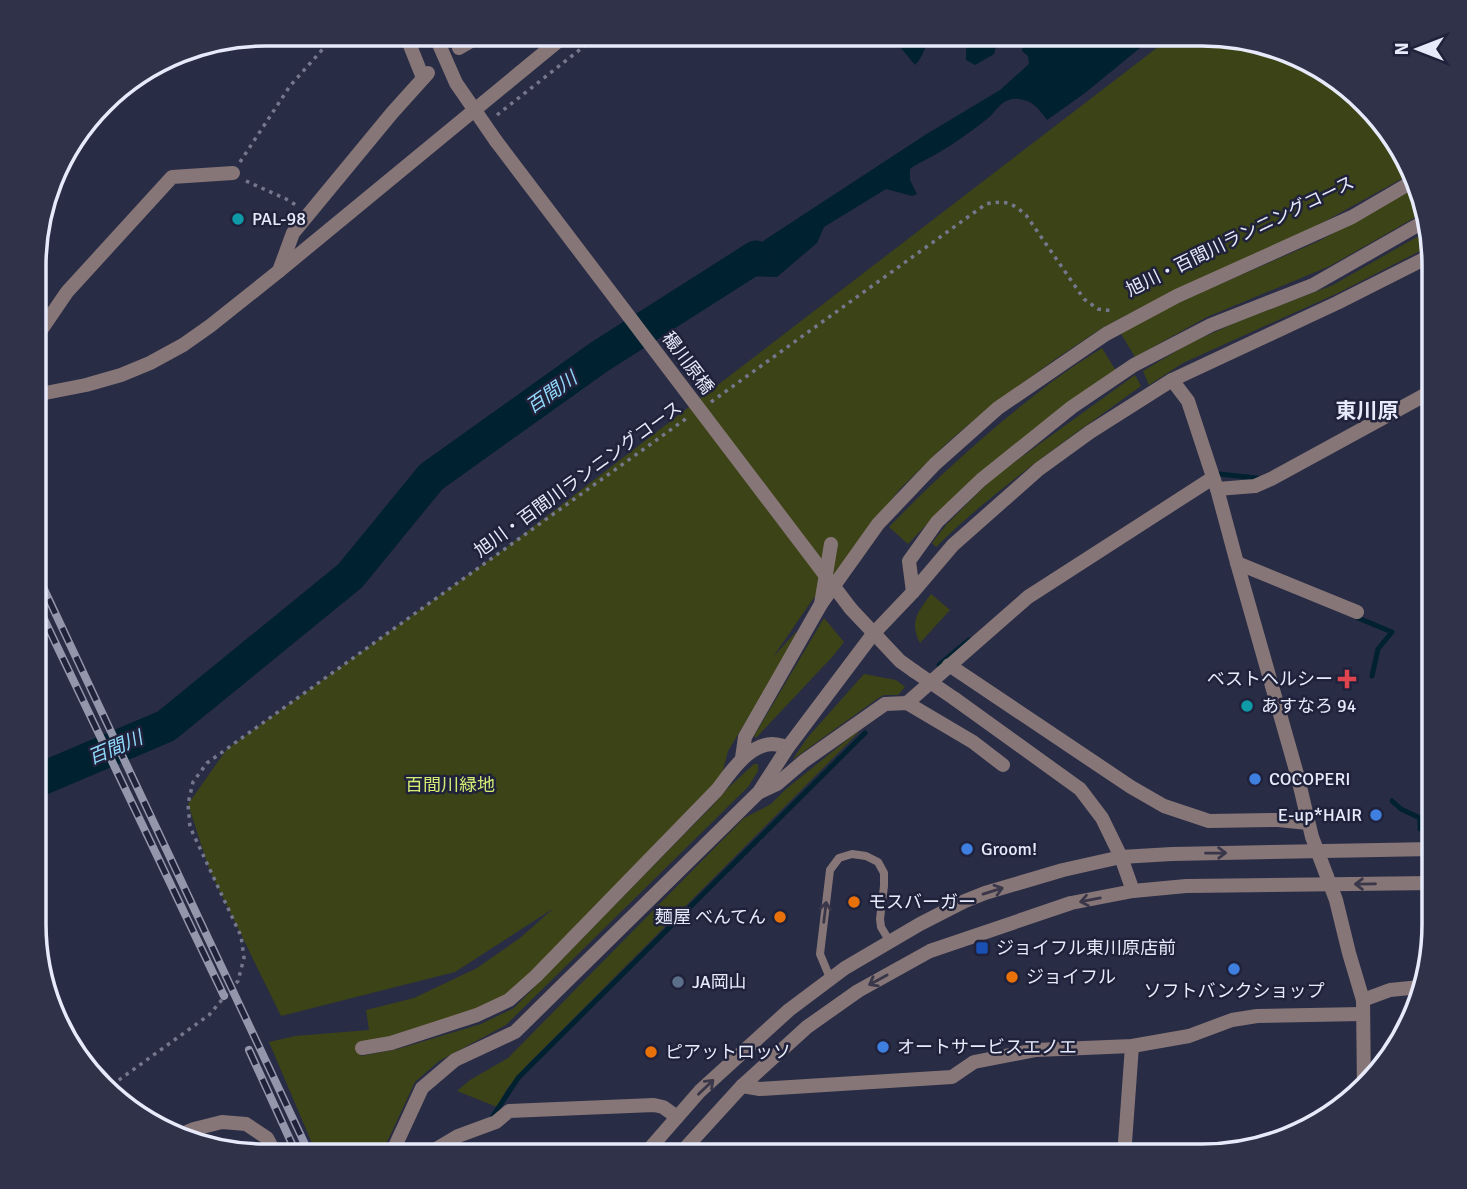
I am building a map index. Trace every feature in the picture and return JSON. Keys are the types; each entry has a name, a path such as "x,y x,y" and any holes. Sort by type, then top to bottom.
{"street":[{"path":"279,271 293,233 426,75 411,45"},
{"name":"穝川原橋","path":"439,45 456,83 496,141 851,609 900,661 1080,789 1102,818 1121,857 1133,891"},
{"path":"46,393 121,375 183,345 279,271 553,45"},
{"path":"46,323 67,292 172,177 233,173"},
{"path":"743,758 745,737 821,604 878,524 935,464 998,408 1106,334 1177,296 1352,216 1406,185"},
{"path":"913,592 909,561 937,522 981,480 1072,407 1134,365 1211,325 1313,285 1418,225"},
{"path":"396,1144 422,1088 455,1060 515,1032 759,792 788,747 873,634 953,545 1039,469 1090,432 1172,380 1421,261"},
{"path":"1172,380 1188,401 1214,480 1316,851 1336,900 1362,1007 1364,1072"},
{"path":"907,703 1028,597 1208,481 1255,486 1421,397"},
{"path":"821,604 831,544"},
{"path":"1237,563 1357,612"},
{"path":"949,665 1131,787 1164,806 1209,821 1278,820 1308,823"},
{"path":"759,792 777,784 813,754 886,704 907,703 973,742 1003,765"},
{"path":"362,1048 391,1043 477,1015 509,1000 546,967 717,790 743,758 763,745 788,747"},
{"path":"655,1144 701,1091 789,1010 830,978 942,912 985,893 1063,870 1121,857 1422,849"},
{"path":"690,1144 743,1086 807,1027 858,990 930,951 1072,903 1133,891 1186,887 1422,883"},
{"path":"743,1086 760,1089 952,1077 974,1062 1036,1050 1132,1045 1189,1036 1232,1020 1257,1016 1362,1007 1391,989 1412,988"},
{"path":"1125,1143 1132,1045"},
{"path":"445,1144 496,1122 509,1111 654,1105 663,1107 677,1117"},
{"path":"191,1130 222,1122 246,1124 267,1138 270,1144"}],"lane":[{"path":"830,978 820,954 830,870 839,858 852,854 866,856 878,862 884,873 881,927 890,942"}],"path":[{"path":"309,214 286,199 233,173 290,86 326,45"},
{"path":"485,125 585,45"},
{"name":"旭川・百間川ランニングコース","path":"710,403 986,204 1000,201 1014,204 1026,215 1084,299 1098,309 1119,312"},
{"name":"旭川・百間川ランニングコース","path":"115,1083 209,1015 238,981 244,958 241,936 190,827 188,804 193,782 207,763 689,416"}],"green space":[{"name":"百間川緑地","path":"1159,46 1216,46 1245,50 1286,62 1312,75 1357,110 1376,131 1399,168 1403,178 1311,229 1102,328 987,409 948,442 901,488 873,522 841,568 813,599 773,657 796,632 799,634 728,751 722,774 708,792 533,971 505,995 475,1009 390,1037 359,1042 361,1056 398,1049 481,1024 514,1008 728,788 754,764 758,764 758,771 748,787 506,1025 439,1061 415,1082 385,1144 312,1144 269,1042 295,1036 369,1030 366,1010 414,998 477,968 520,938 554,908 455,972 281,1016 209,869 188,804 227,749 504,549"},
{"path":"1409,192 1416,217 1330,266 1207,317 1135,357 1121,334 1147,318 1204,291 1319,241"},
{"path":"1420,235 1421,251 1338,293 1183,363 1149,385 1143,371 1190,343 1333,285"},
{"path":"1102,348 1116,371 931,520 908,544 889,527 989,433 1053,381"},
{"path":"1135,375 1141,386 984,503 936,547 932,543 946,525 994,477"},
{"path":"931,594 950,610 920,643 915,623"},
{"path":"824,618 844,642 756,738 754,736"},
{"path":"864,674 896,680 905,687 898,695 884,695 877,699 792,760 808,737"},
{"path":"860,731 525,1067 507,1089 497,1107 457,1091 470,1080 508,1058 744,818 771,804"}],"water":[{"path":"888,46 926,46 915,65 901,48"},
{"path":"966,46 996,47 994,54 975,65 966,60"},
{"path":"1023,46 1142,46 1047,120 1028,101 1012,99 1001,104 987,119 963,137 910,169 910,180 917,194 912,196 886,189 824,227 817,243 777,277 743,276 719,289 716,272 925,135 1000,90 1029,64 1028,56 1022,51"}],"waterway":[{"name":"百間川","path":"46,777 166,726 350,576 431,477 599,357 756,257"},
{"path":"1214,475 1257,478"},
{"path":"1358,618 1392,632 1378,649 1372,676"},
{"path":"939,665 969,640"},
{"path":"491,1119 518,1078 865,733"},
{"path":"1392,801 1401,809 1420,818 1420,829"}],"railway":[{"path":"46,593 305,1144"},
{"path":"46,623 224,996"},
{"path":"249,1050 292,1144"}],"place":[{"name":"PAL-98","path":"238,219"},
{"name":"ベストヘルシー","path":"1347,679"},
{"name":"あすなろ 94","path":"1247,706"},
{"name":"COCOPERI","path":"1255,779"},
{"name":"E-up*HAIR","path":"1376,815"},
{"name":"Groom!","path":"967,849"},
{"name":"モスバーガー","path":"854,902"},
{"name":"麺屋 べんてん","path":"780,917"},
{"name":"ジョイフル東川原店前","path":"982,948"},
{"name":"ソフトバンクショップ","path":"1234,969"},
{"name":"ジョイフル","path":"1012,977"},
{"name":"JA岡山","path":"678,982"},
{"name":"オートサービスエノエ","path":"883,1047"},
{"name":"ピアットロッソ","path":"651,1052"}],"district":[{"name":"東川原","path":"1367,411"}]}
